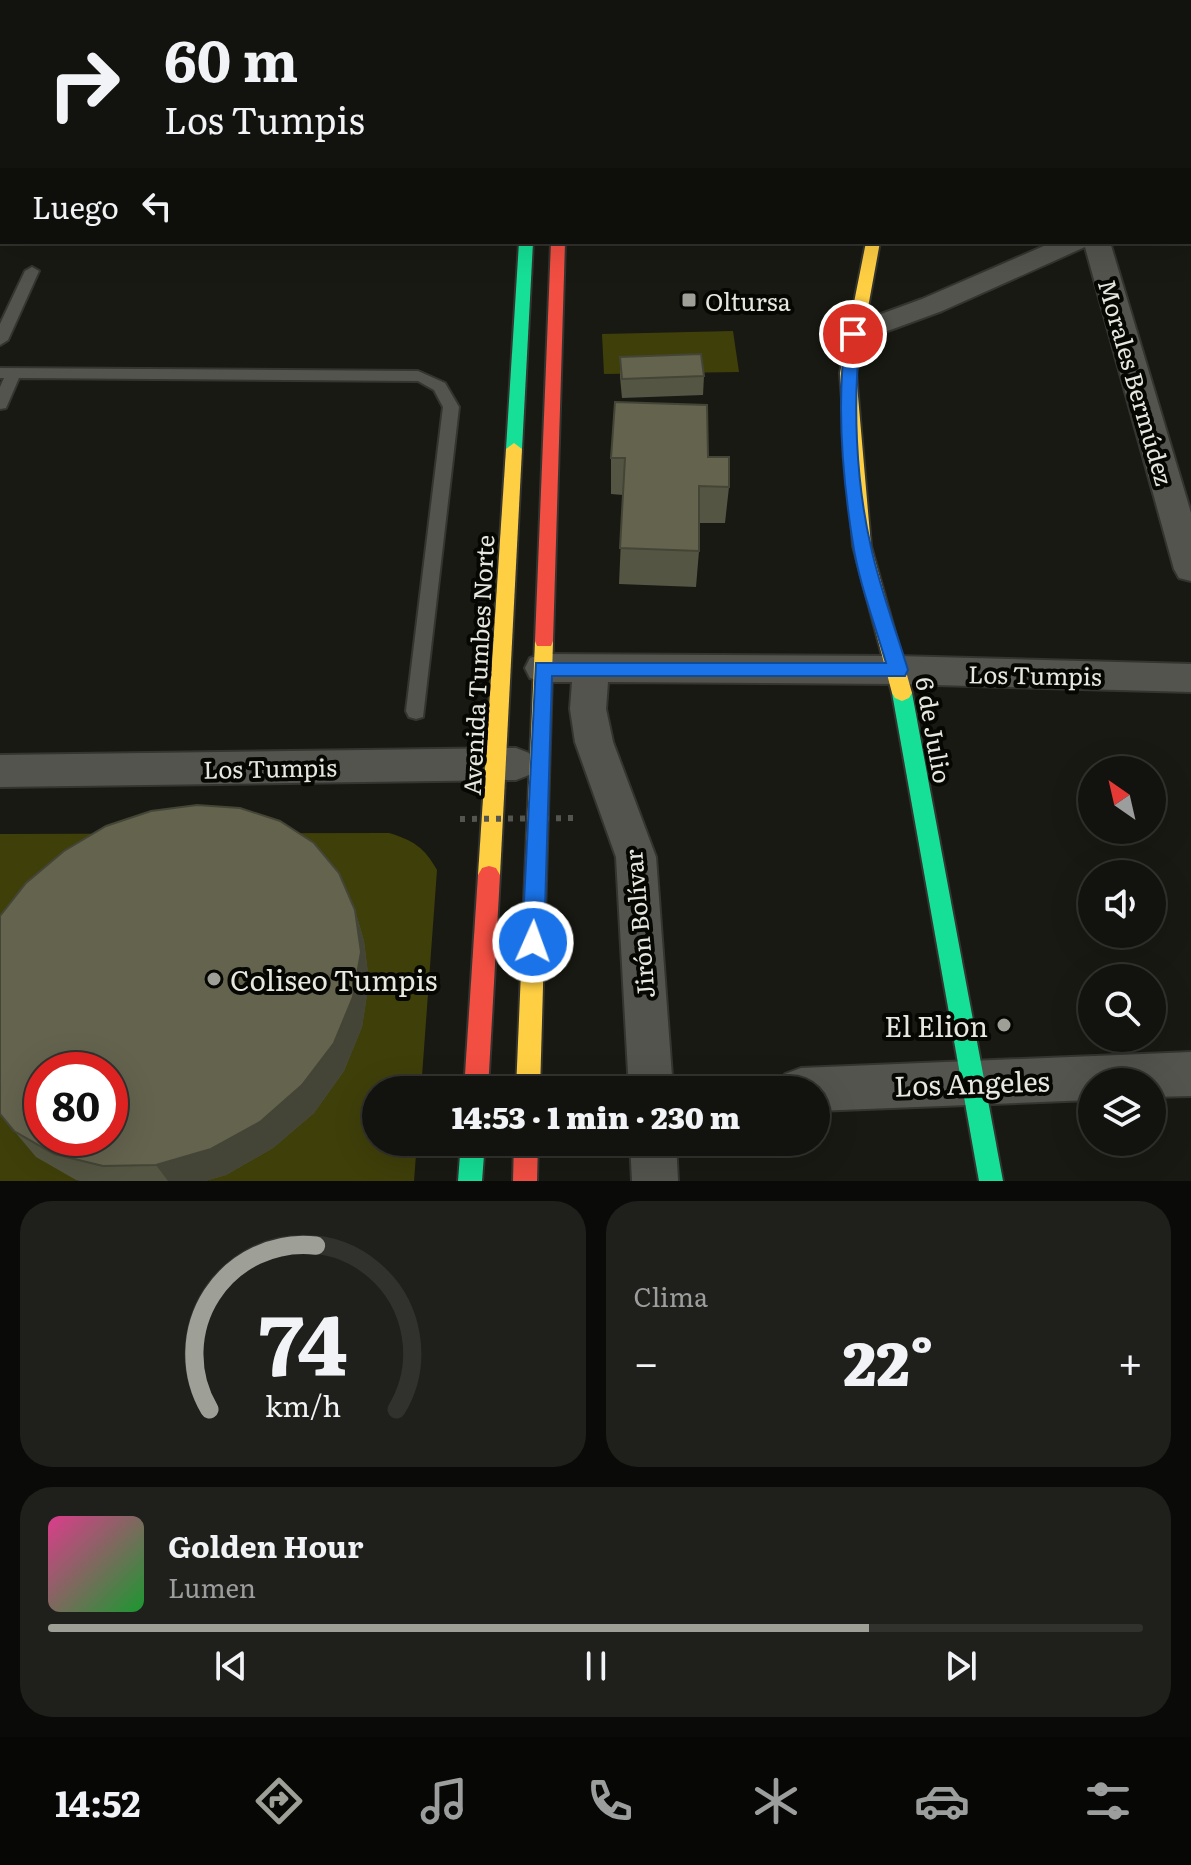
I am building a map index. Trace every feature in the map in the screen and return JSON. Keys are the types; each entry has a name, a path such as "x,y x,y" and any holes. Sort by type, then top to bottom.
{"main road":[{"name":"Avenida Tumbes Norte","path":"477,1076 526,244"},
{"path":"528,1076 558,244"},
{"name":"6 de Julio","path":"873,244 848,373 852,457 862,546 898,670 991,1181"},
{"path":"470,1181 472,1156"},
{"path":"525,1181 526,1156"}],"street":[{"path":"853,334 932,305 1070,244"},
{"name":"Morales Bermúdez","path":"1098,244 1191,569"},
{"name":"Los Tumpis","path":"543,668 898,670 1191,678"},
{"name":"Jirón Bolívar","path":"591,669 588,709 594,742 636,857 650,1076"},
{"name":"Los Tumpis","path":"0,771 539,764"},
{"name":"Los Angeles","path":"830,1088 1191,1074"},
{"path":"654,1156 655,1181"}],"lane":[{"path":"0,340 32,271"},
{"path":"0,404 7,373 418,376 434,380 445,391 451,407 416,711"}],"path":[{"path":"460,819 580,818"}],"shaded area":[{"path":"733,331 739,372 604,374 602,334"},
{"name":"Coliseo Tumpis","path":"389,833 418,846 428,856 437,870 422,1076 362,1076 362,1156 416,1156 414,1181 0,1181 0,834"}],"building":[{"path":"701,354 704,376 622,379 620,357"},
{"path":"615,402 707,405 708,457 729,457 729,487 699,486 699,551 620,548 625,458 611,458"},
{"name":"Coliseo Tumpis","path":"197,805 240,808 280,821 314,843 339,873 355,910 361,952 353,997 334,1043 302,1085 260,1122 211,1149 156,1165 103,1166 62,1156 128,1156 128,1052 24,1052 24,1137 14,1131 0,1114 0,916 26,883 64,851 106,826 151,811"}],"traffic: fast":[{"path":"514,449 526,244"},
{"path":"902,693 991,1181"},
{"path":"470,1181 472,1156"}],"traffic: slow":[{"path":"873,244 848,373 862,546 902,693"},
{"path":"489,875 514,449"},
{"path":"528,1076 544,641"}],"traffic: jam":[{"path":"544,641 558,244"},
{"path":"477,1076 489,875"},
{"path":"525,1181 526,1156"}],"place":[{"name":"Oltursa","path":"689,300"},
{"name":"Coliseo Tumpis","path":"214,979"},
{"name":"El Elion","path":"1004,1025"}],"route":[{"path":"533,942 543,668 898,670 862,546 852,457 848,373 853,334"}]}
